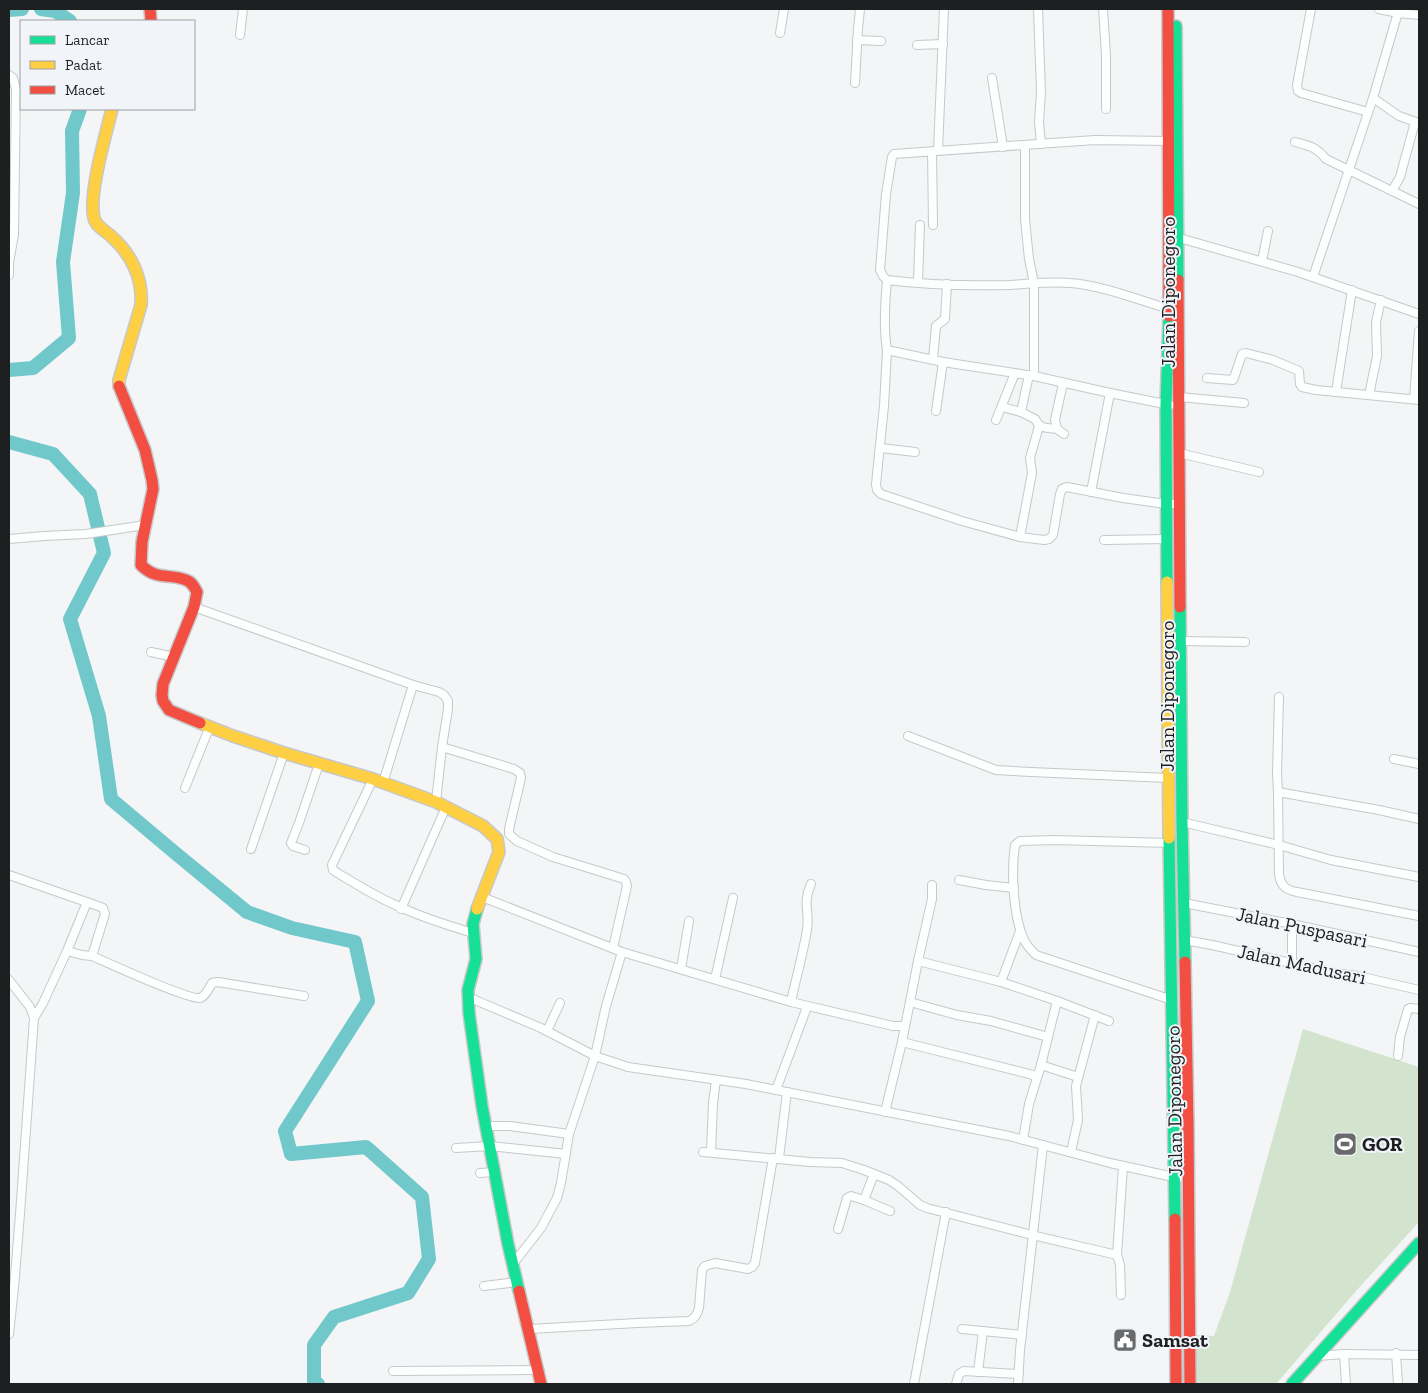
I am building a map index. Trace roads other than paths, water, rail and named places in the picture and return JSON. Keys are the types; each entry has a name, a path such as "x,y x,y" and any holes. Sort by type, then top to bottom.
{"main road":[{"name":"Jalan Diponegoro","path":"1168,9 1180,454 1182,822 1190,1384"},
{"name":"Jalan Diponegoro","path":"1172,141 1176,9"},
{"path":"112,110 100,161 93,209 98,226 116,242 135,268 142,289 141,305 119,380 122,396 138,431 152,481 140,559 141,565 152,574 186,580 192,584 197,592 194,607 161,692 164,704 169,710 233,736 378,781 441,804 483,826 497,839 499,852 474,916 473,932 476,959 470,981 469,1013 494,1172 508,1244 541,1384"},
{"name":"Jalan Diponegoro","path":"1173,236 1166,405 1166,539 1176,1384"},
{"path":"1292,1384 1419,1243"}],"street":[{"path":"240,35 243,9"},
{"path":"780,33 784,9"},
{"path":"855,83 860,9"},
{"path":"933,225 935,151 944,9"},
{"path":"1038,9 1041,92 1039,122 1041,144"},
{"path":"1103,9 1106,56 1106,110"},
{"path":"1311,9 1297,84 1298,91 1301,94 1368,112"},
{"path":"1379,9 1419,15"},
{"path":"1313,277 1373,98 1398,11"},
{"path":"857,40 880,41"},
{"path":"917,45 943,44"},
{"path":"9,75 13,78 16,89 9,275"},
{"path":"992,78 1003,147"},
{"path":"1373,98 1399,116 1417,122 1400,177 1392,191"},
{"path":"1169,309 1095,287 1072,283 1010,285 947,284 887,280 880,270 886,194 894,154 1095,140 1172,141"},
{"path":"1295,142 1310,146 1318,150 1326,159 1419,204"},
{"path":"1021,412 1031,375 1034,283 1024,219 1025,146"},
{"path":"918,282 920,225"},
{"path":"1262,261 1268,231"},
{"path":"1173,236 1313,277 1419,314"},
{"path":"887,280 885,315 887,350 881,448 876,484 877,490 881,494 962,521 1020,537 1044,540 1049,539 1053,535 1062,489 1067,488 1166,504 1180,504"},
{"path":"933,358 936,326 944,319 947,284"},
{"path":"1336,392 1352,290"},
{"path":"1369,395 1377,356 1376,322 1380,300"},
{"path":"1207,378 1233,380 1242,354 1246,352 1273,360 1299,372 1302,387 1417,400 1419,331"},
{"path":"887,350 933,358 943,362 1031,375 1166,405 1179,402 1244,403"},
{"path":"936,411 943,362"},
{"path":"996,420 1015,373"},
{"path":"1057,429 1055,420 1063,383"},
{"path":"1092,492 1110,393"},
{"path":"1002,407 1021,412 1035,419 1039,426 1030,458 1032,473 1020,537"},
{"path":"1039,426 1057,429 1064,434"},
{"path":"881,448 915,452"},
{"path":"1180,454 1259,472"},
{"path":"9,539 86,534 146,526"},
{"path":"1104,540 1166,539"},
{"path":"194,607 444,695 448,701 448,709 442,747 441,804 401,909"},
{"path":"1181,641 1245,642"},
{"path":"151,652 174,656"},
{"path":"414,685 378,781 332,868 371,894 401,909 473,932"},
{"path":"1279,698 1277,774 1279,845"},
{"path":"185,788 210,726"},
{"path":"908,736 996,770 1168,778"},
{"path":"442,747 514,769 520,773 521,778 509,834"},
{"path":"251,849 284,753"},
{"path":"1394,759 1419,764"},
{"path":"305,850 293,846 291,842 319,764"},
{"path":"1278,792 1419,819"},
{"path":"1182,822 1279,845 1331,860 1419,877"},
{"path":"497,839 509,834"},
{"path":"509,834 517,841 553,856 624,879 627,886 613,948"},
{"path":"1170,843 1020,841 1014,845 1014,905 1024,942 1036,955 1172,1000"},
{"name":"Jalan Puspasari","path":"1279,845 1279,875 1280,882 1285,888 1292,891 1419,916"},
{"path":"9,875 103,908 105,914 92,956"},
{"path":"960,880 986,886 1014,888"},
{"path":"791,1002 807,928 808,915 805,901 811,884"},
{"path":"885,1112 902,1042 932,899 932,885"},
{"path":"482,897 622,952 791,1002 893,1026 904,1026"},
{"path":"715,979 734,898"},
{"path":"34,1018 67,951 87,902"},
{"name":"Jalan Puspasari","path":"1184,902 1419,952"},
{"path":"681,969 689,921"},
{"path":"1292,924 1292,963"},
{"path":"1001,982 1020,931"},
{"name":"Jalan Madusari","path":"1184,940 1419,990"},
{"path":"67,951 92,956 156,983 198,998 204,996 212,983 218,982 304,996"},
{"path":"513,1264 541,1228 557,1198 569,1134 595,1056 606,1006 622,952"},
{"path":"918,961 1001,982 1108,1021"},
{"path":"9,980 30,1007 34,1018 20,1214 9,1334"},
{"path":"468,997 547,1031 595,1056 628,1067 776,1090 1009,1136 1123,1166 1175,1178 1188,1179"},
{"path":"1022,1140 1029,1104 1057,1001"},
{"path":"910,1002 1048,1037"},
{"path":"547,1031 560,1003"},
{"path":"776,1090 807,1006"},
{"path":"1398,1056 1400,1037 1408,1009 1419,1010"},
{"path":"1072,1152 1078,1129 1076,1086 1095,1015"},
{"path":"902,1042 1037,1076"},
{"path":"1041,1065 1078,1077"},
{"path":"716,1080 707,1152 810,1162 842,1163 889,1180 920,1206 1117,1255"},
{"path":"529,1329 689,1321 698,1314 702,1270 705,1266 715,1263 752,1267 755,1263 776,1158 787,1092"},
{"path":"486,1126 510,1126 569,1134"},
{"path":"1018,1384 1032,1235 1043,1145"},
{"path":"456,1148 490,1146 566,1154"},
{"path":"1120,1294 1120,1265 1117,1255 1123,1166"},
{"path":"480,1173 494,1172"},
{"path":"864,1200 874,1174"},
{"path":"838,1229 846,1198 851,1196 890,1211"},
{"path":"914,1384 946,1212"},
{"path":"484,1286 517,1282"},
{"path":"962,1329 1022,1336"},
{"path":"978,1372 983,1331"},
{"path":"1318,1356 1396,1353 1419,1355"},
{"path":"1396,1353 1398,1384"},
{"path":"1344,1354 1346,1384"},
{"path":"393,1371 538,1370"},
{"path":"956,1384 958,1374 961,1372 1019,1374"}],"waterway":[{"path":"9,10 22,9"},
{"path":"41,9 55,11 68,20"},
{"path":"9,370 33,368 69,338 63,262 73,193 72,131 80,110"},
{"path":"9,442 53,454 90,494 104,553 70,619 99,716 111,799 247,912 292,928 355,942 368,1001 285,1131 291,1154 366,1147 422,1197 429,1259 408,1293 334,1317 314,1345 314,1382 318,1384"}],"place":[{"name":"GOR","path":"1345,1144"},
{"name":"Samsat","path":"1125,1340"}]}
